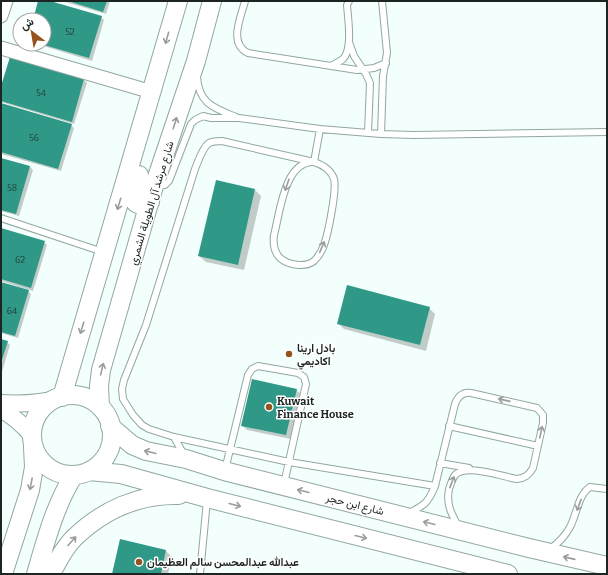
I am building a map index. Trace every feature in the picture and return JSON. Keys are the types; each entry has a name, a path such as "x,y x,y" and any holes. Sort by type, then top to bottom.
{"main road":[{"path":"59,398 105,252 178,1"},
{"name":"شارع مرشد آل الطويلة الشمري","path":"100,407 99,386 101,370 152,194 196,61 212,1"},
{"path":"152,92 154,110 152,128 133,196 136,203 143,206 152,194"},
{"path":"3,574 30,490 34,467 32,441 33,426 38,415 45,406 59,398 79,396 90,400 100,407 106,416 110,426 111,440 108,453 100,464 81,473 64,492 46,540 36,574"},
{"name":"شارع ابن حجر","path":"110,426 132,445 146,451 186,459 224,471 545,552 596,568"},
{"path":"32,441 39,458 48,468 60,474 121,474 203,497 508,574"},
{"path":"51,574 64,550 74,539 96,520 122,505 136,500 162,495 203,497"}],"street":[{"path":"1,16 6,1"},
{"path":"1,48 152,92"},
{"path":"1,404 41,403 59,398"},
{"path":"1,409 13,416 25,427 32,441"}],"lane":[{"path":"245,1 237,39 238,44 248,53 363,70 374,68 386,63"},
{"path":"331,66 346,55 349,42 347,5 349,1"},
{"path":"380,134 383,76 387,48 382,1"},
{"path":"349,42 354,56 368,79 371,89 368,133"},
{"path":"196,61 198,87 202,96 212,108 239,118"},
{"path":"152,194 160,186 169,181 191,124 203,116 210,118 239,118 320,129 380,134 414,135 607,132"},
{"path":"314,162 320,129"},
{"path":"314,162 301,165 294,171 285,189 274,235 273,243 280,258 292,264 305,265 310,263 318,256 324,245 334,199 334,180 331,173 321,164 314,162 222,141 208,143 195,169 146,325 124,380 122,389 123,399 128,408 142,425 174,437 289,462 435,486"},
{"path":"1,218 105,252"},
{"path":"224,471 248,375 252,369 258,366 298,372 304,377 306,384 284,486"},
{"path":"402,516 426,504 430,499 435,486 440,462 454,404 458,397 467,393 472,393 532,407 541,412 543,415 543,423 533,468 529,474 523,478 517,479 440,462"},
{"path":"449,426 538,446"},
{"path":"174,437 186,459"},
{"path":"461,531 450,512 448,496 452,480 456,473 462,470 472,469"},
{"path":"545,552 565,536 585,491 590,487 607,489"},
{"path":"202,573 203,497"}],"building":[{"path":"38,1 50,1 102,16 89,58 52,47 52,12 35,12"},
{"path":"68,1 107,1 103,12"},
{"path":"10,57 84,79 72,122 1,101 1,86"},
{"path":"1,103 72,124 58,169 1,152"},
{"path":"1,158 30,166 16,214 1,210"},
{"path":"216,180 255,189 238,265 198,256"},
{"path":"1,228 45,241 31,288 1,279"},
{"path":"1,282 29,290 15,336 1,332"},
{"path":"347,285 430,307 420,345 337,324"},
{"path":"1,339 8,341 1,363"},
{"name":"Kuwait Finance House","path":"252,379 297,389 286,435 241,426"},
{"name":"عبدالله عبدالمحسن سالم العظيمان","path":"120,539 166,550 161,574 112,574"}],"place":[{"name":"بادل ارينا اكاديمي","path":"289,354"},
{"name":"Kuwait Finance House","path":"269,407"},
{"name":"عبدالله عبدالمحسن سالم العظيمان","path":"139,562"}]}
